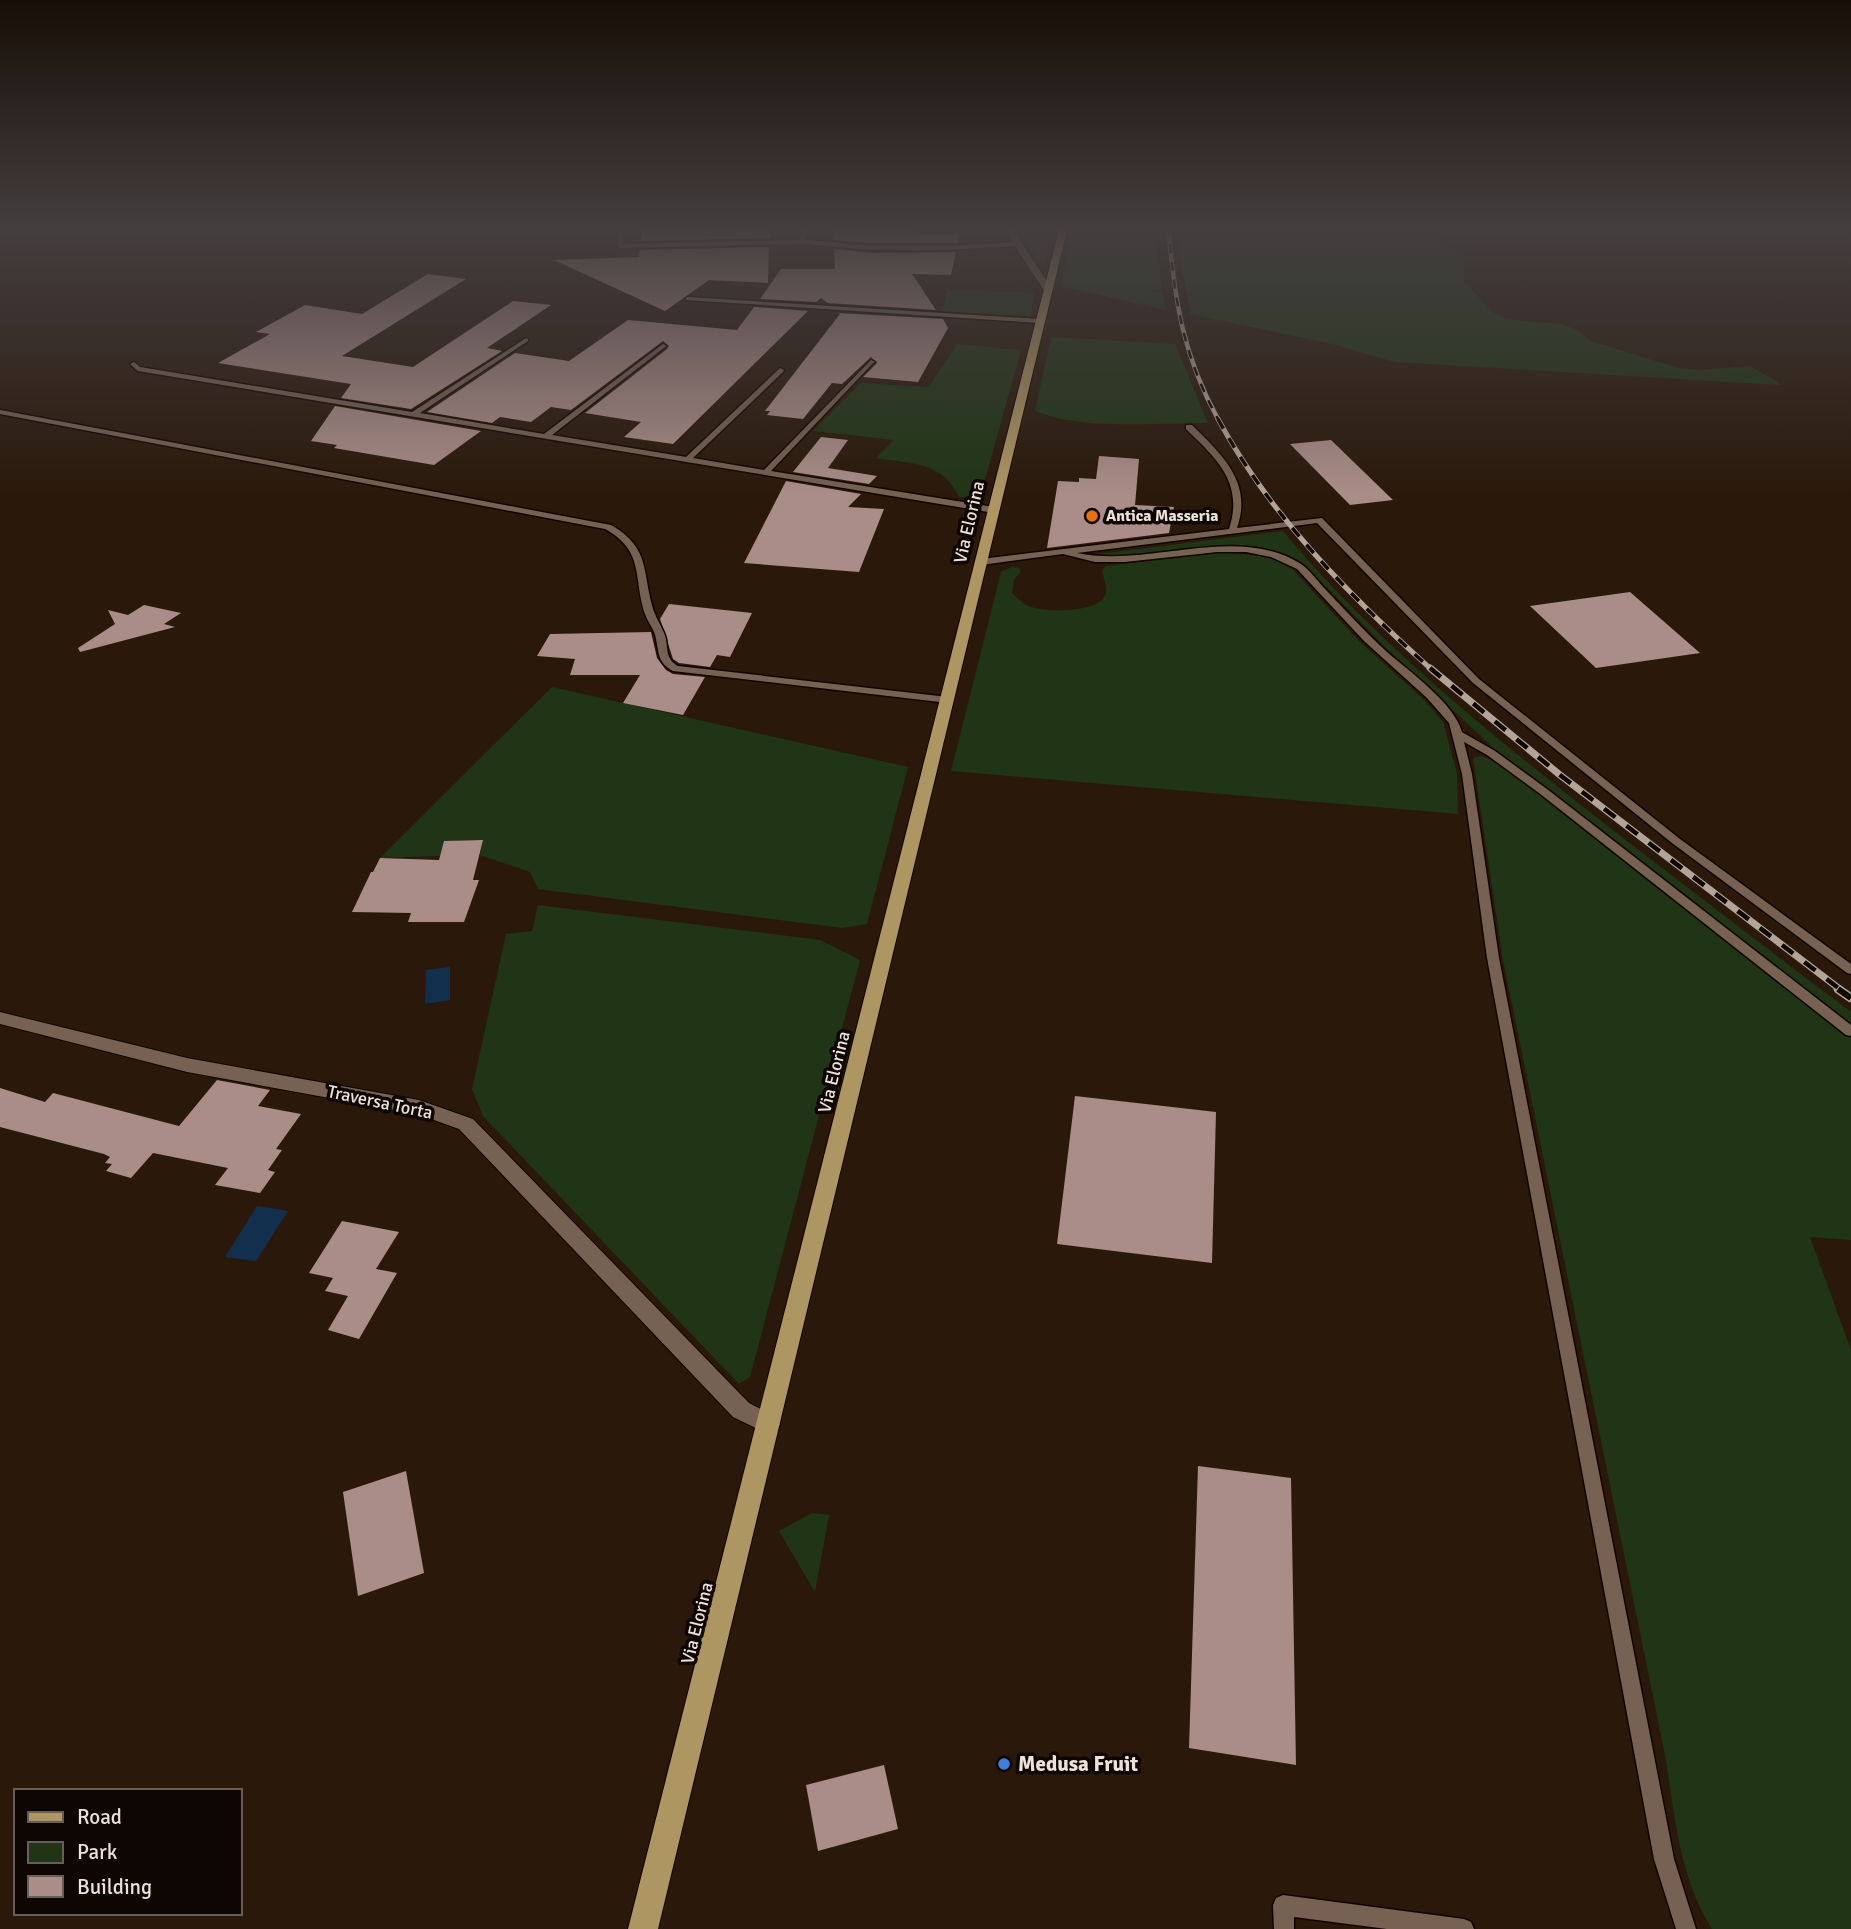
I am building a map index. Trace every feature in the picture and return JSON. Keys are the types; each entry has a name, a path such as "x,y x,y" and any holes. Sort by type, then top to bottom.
{"main road":[{"name":"Via Elorina","path":"643,1929 1041,316"}],"street":[{"name":"Traversa Torta","path":"0,1018 187,1065 419,1107 466,1124 741,1410 768,1424"}],"lane":[{"path":"960,316 1040,321"},
{"path":"415,413 526,340"},
{"path":"547,435 663,346"},
{"path":"766,471 871,362"},
{"path":"134,364 138,369 994,510"},
{"path":"689,458 780,370"},
{"path":"0,412 608,527 630,540 636,549 650,614 660,636 662,659 667,665 676,669 948,700"},
{"path":"1189,427 1219,458 1238,491 1240,515 1233,531"},
{"path":"981,562 1319,520 1422,628 1495,698 1676,841 1851,970"},
{"path":"1066,553 1098,561 1123,562 1223,549 1245,549 1287,558 1300,567 1367,639 1431,696 1454,722 1467,774 1493,958 1656,1818 1664,1859 1686,1929"},
{"path":"1457,734 1491,753 1543,791 1851,1032"},
{"path":"1284,1929 1283,1905 1464,1929"}],"green space":[{"path":"1200,316 1500,316 1505,319 1561,324 1577,330 1591,341 1678,368 1700,370 1750,366 1782,385 1395,362 1332,344"},
{"path":"1051,337 1175,344 1208,423 1096,423 1053,417 1035,411"},
{"path":"958,344 1021,350 980,498 959,497 944,477 925,466 876,458 894,440 813,431 861,383 928,387"},
{"path":"1283,531 1351,606 1425,676 1582,806 1851,1012 1851,1025 1500,754 1383,645 1304,564 1284,553 1262,547 1239,546 1123,559 1090,555"},
{"path":"1224,552 1269,557 1292,569 1359,641 1421,697 1443,722 1457,773 1458,814 951,771 1001,572 1012,567 1019,568 1021,572 1014,579 1012,593 1025,604 1042,609 1072,610 1092,606 1104,597 1106,587 1102,570 1106,566"},
{"path":"552,687 908,767 867,924 842,928 538,889 530,872 480,855 483,840 445,841 440,856 380,858"},
{"path":"1481,756 1490,759 1537,792 1851,1038 1851,1240 1810,1237 1851,1350 1851,1929 1712,1929 1701,1910 1686,1869 1503,960 1473,758"},
{"path":"538,905 820,940 860,960 750,1377 739,1384 483,1116 472,1089 506,934 532,931"},
{"path":"812,1513 829,1515 815,1592 779,1531"}],"water":[{"path":"450,967 450,1000 425,1004 426,970"},
{"path":"257,1206 288,1211 256,1261 225,1257"}],"building":[{"path":"285,316 406,316 342,356 413,367 490,316 535,316 487,348 502,351 411,409 341,398 351,384 218,363 270,334 256,332"},
{"path":"747,316 803,316 673,444 624,437 641,422 585,413 667,349 669,346 663,341 571,410 551,407 531,422 500,417 492,423 427,412 515,353 569,361 628,320 737,330"},
{"path":"838,316 943,319 948,328 918,382 863,377 877,363 871,357 842,384 832,383 803,419 767,415 770,411 765,411"},
{"path":"335,406 481,431 434,465 334,448 337,445 311,441"},
{"path":"821,437 848,440 828,468 877,476 869,484 793,472"},
{"path":"1331,440 1393,500 1350,505 1290,444"},
{"path":"1099,456 1139,459 1135,505 1174,507 1169,533 1047,548 1058,481 1079,482 1079,478 1096,479"},
{"path":"786,481 861,494 848,507 884,509 859,572 744,563"},
{"path":"1630,592 1700,653 1596,668 1530,606"},
{"path":"669,604 752,613 730,657 717,655 710,667 679,663 673,659 660,619"},
{"path":"144,605 181,613 164,624 175,627 80,652 78,648 115,624 108,610 128,615"},
{"path":"651,632 657,658 666,670 673,674 705,677 683,715 623,703 640,675 570,675 575,659 537,656 550,634"},
{"path":"483,840 473,880 479,880 464,922 408,922 411,913 352,912 380,858 439,860 444,841"},
{"path":"217,1080 270,1090 258,1106 301,1114 276,1149 282,1150 268,1170 275,1172 260,1193 215,1185 228,1168 153,1153 131,1178 106,1171 112,1164 105,1163 110,1157 104,1154 0,1127 0,1088 45,1102 53,1093 179,1126"},
{"path":"1075,1096 1216,1112 1212,1263 1057,1244"},
{"path":"342,1221 399,1232 376,1269 397,1273 359,1339 328,1330 348,1296 325,1291 333,1278 309,1273"},
{"path":"1198,1466 1291,1478 1296,1765 1189,1748"},
{"path":"406,1471 424,1573 358,1596 343,1492"},
{"path":"884,1765 898,1829 818,1851 806,1785"}],"railway":[{"path":"1180,316 1196,373 1219,421"},
{"path":"1218,419 1262,489 1314,554 1371,613 1432,670"},
{"path":"1430,668 1560,775 1841,990"},
{"path":"1838,989 1851,998"}],"place":[{"name":"Antica Masseria","path":"1092,516"},
{"name":"Medusa Fruit","path":"1004,1764"}]}
